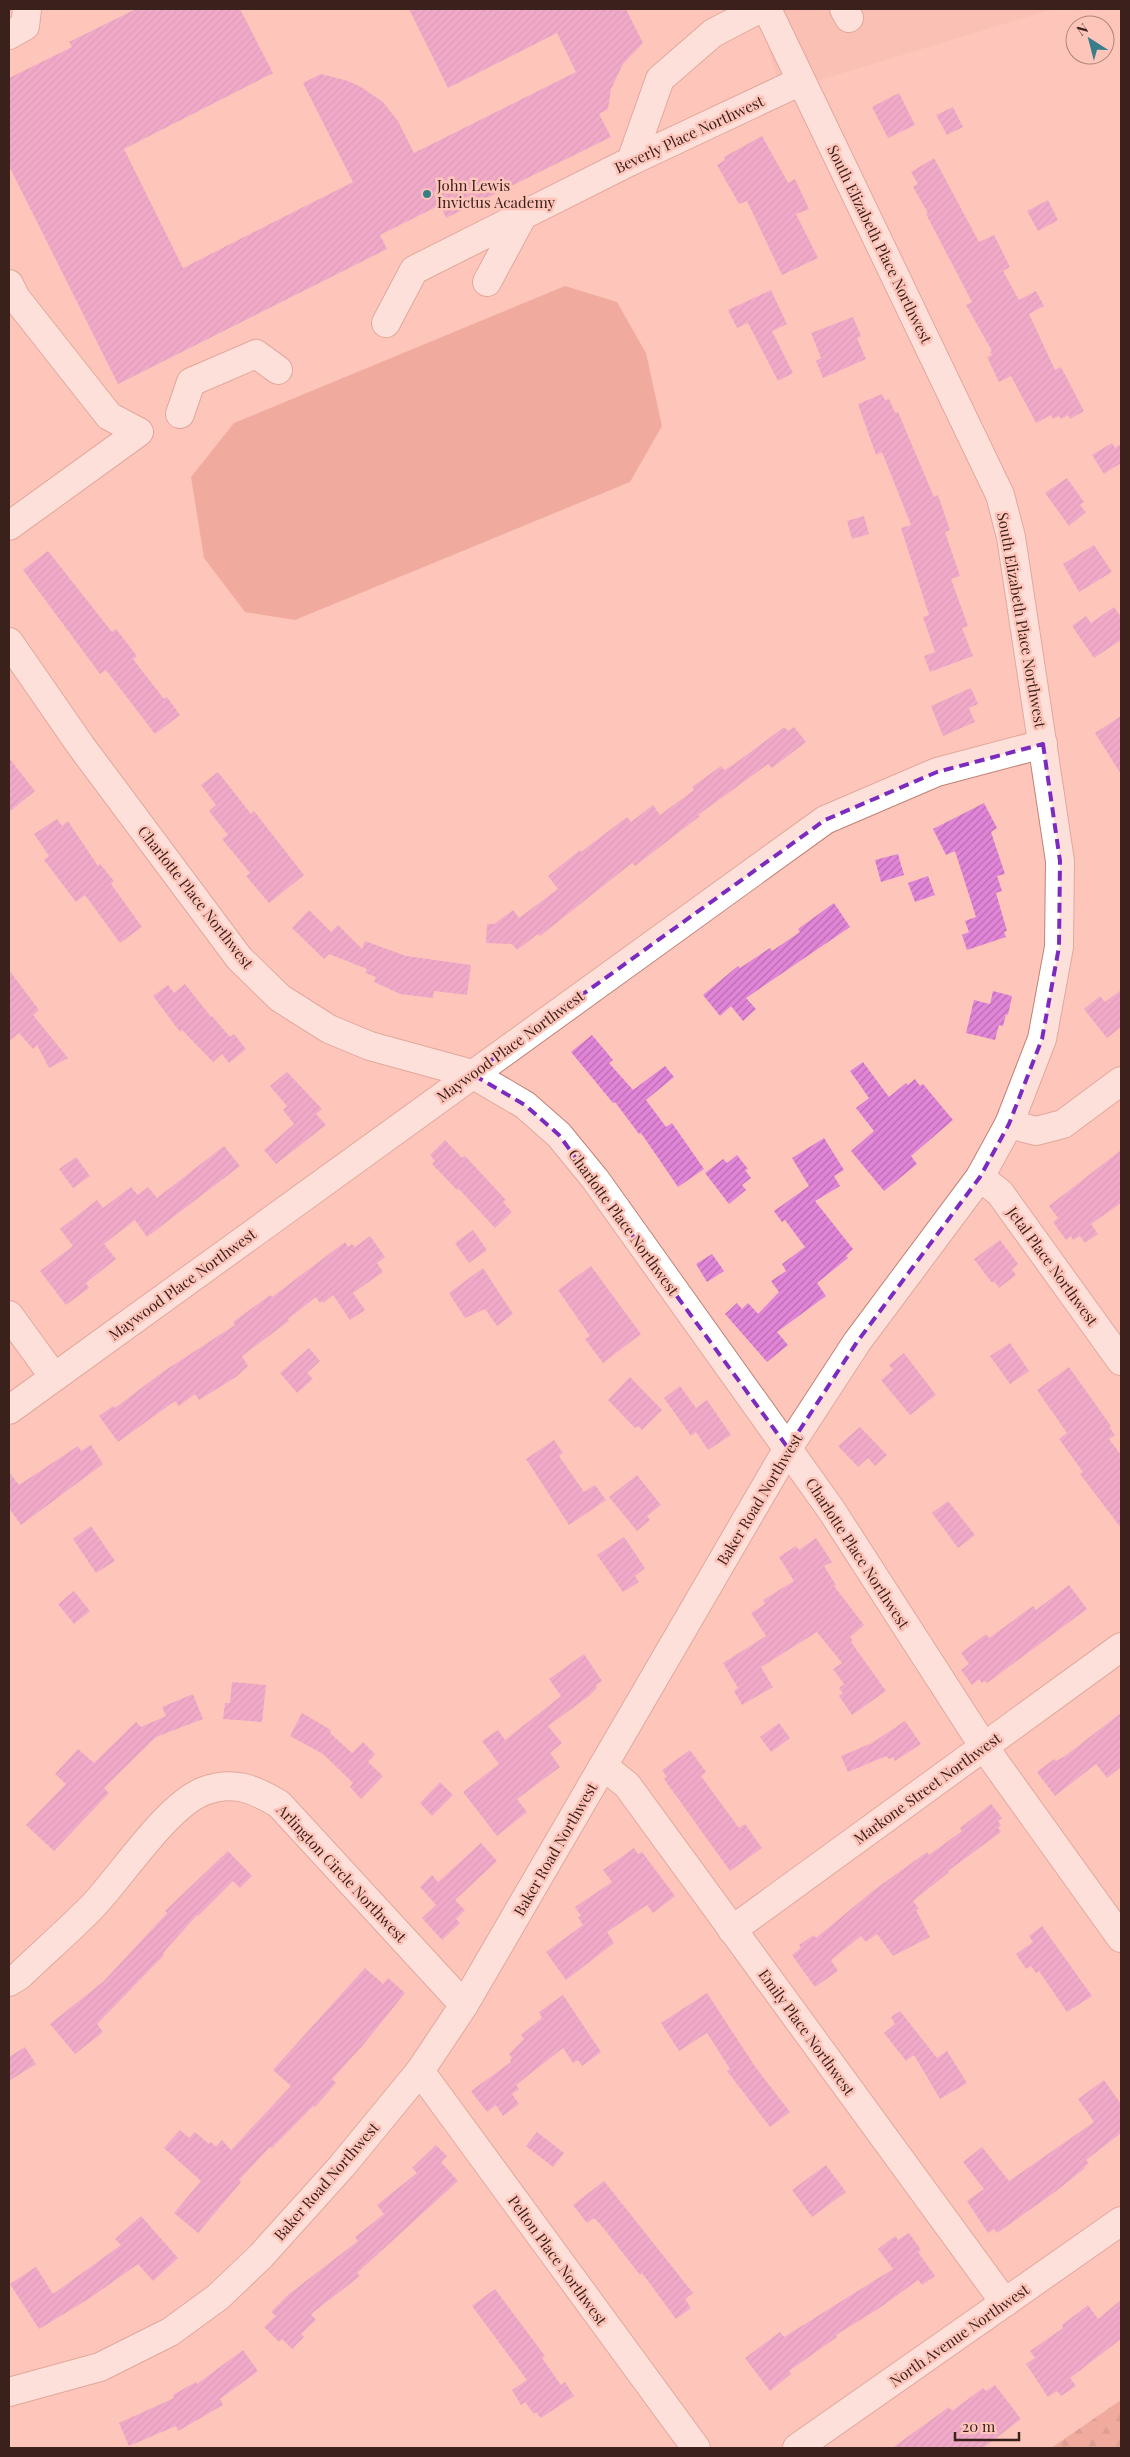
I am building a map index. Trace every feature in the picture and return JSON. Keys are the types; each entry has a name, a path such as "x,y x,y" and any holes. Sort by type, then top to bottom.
{"street":[{"path":"9,36 25,26 27,9"},
{"path":"631,161 660,79 713,33 759,9"},
{"name":"South Elizabeth Place Northwest","path":"768,9 1000,495 1011,537 1060,861 1059,947 1042,1039 1009,1124 980,1177"},
{"name":"Beverly Place Northwest","path":"386,323 414,270 631,161 802,81"},
{"path":"487,282 523,215"},
{"path":"9,284 16,298 109,416 138,432 9,526"},
{"path":"180,414 191,382 256,354 278,370"},
{"name":"Charlotte Place Northwest","path":"9,642 81,746 239,958 280,998 329,1030 370,1046 472,1074 525,1105 559,1134 595,1179 788,1448 832,1511 984,1747 1121,1938"},
{"name":"Maywood Place Northwest","path":"9,1410 825,820 937,772 1043,744"},
{"path":"1009,1124 1036,1131 1063,1124 1121,1081"},
{"name":"Baker Road Northwest","path":"9,2392 100,2367 170,2332 218,2297 261,2256 342,2166 420,2071 464,2005 788,1448 857,1342 980,1177"},
{"name":"Jetal Place Northwest","path":"980,1177 1000,1193 1121,1361"},
{"path":"9,1315 54,1377"},
{"name":"Markone Street Northwest","path":"732,1930 1121,1647"},
{"name":"Emily Place Northwest","path":"603,1766 627,1786 1005,2302"},
{"name":"Arlington Circle Northwest","path":"9,1982 19,1976 92,1907 175,1810 203,1791 226,1785 254,1789 279,1804 464,2005"},
{"name":"Pelton Place Northwest","path":"420,2071 696,2448"},
{"name":"North Avenue Northwest","path":"797,2448 1121,2221"}],"highlighted area":[{"path":"1043,744 1060,861 1059,947 1042,1039 1009,1124 980,1177 857,1342 788,1448 559,1135 525,1105 472,1074 825,820 937,772"}],"shaded area":[{"path":"757,9 1053,9 781,92"}],"green space":[{"path":"565,286 617,302 646,353 662,426 630,482 295,620 245,612 204,558 191,477 234,423"},
{"path":"1121,2400 1121,2448 1051,2448"}],"building":[{"name":"John Lewis Invictus Academy","path":"136,9 240,9 273,73 124,149 183,268 353,182 303,83 321,74 348,81 361,87 383,102 398,121 414,153 576,72 557,33 448,88 409,9 626,9 643,43 623,64 611,89 608,109 599,114 611,137 446,218 440,205 380,235 387,249 118,384 9,166 9,78 72,47 69,42"},
{"path":"899,93 915,125 888,138 872,107"},
{"path":"953,107 963,127 947,135 936,115"},
{"path":"762,136 788,183 795,179 809,209 796,214 818,258 782,275 747,201 739,204 717,165 725,160 724,157"},
{"path":"934,158 979,242 994,235 1010,267 1003,271 1019,300 1036,291 1044,306 1029,314 1055,370 1061,367 1084,411 1070,419 1068,415 1061,419 1059,416 1053,419 1051,415 1036,423 1011,376 999,382 987,357 992,355 990,352 992,351 966,305 972,302 913,187 918,184 911,172"},
{"path":"1048,200 1058,220 1038,231 1027,211"},
{"path":"771,290 787,324 772,331 793,373 778,381 748,323 737,328 728,310"},
{"path":"853,317 861,336 857,338 866,359 823,378 816,361 821,358 811,333"},
{"path":"882,394 885,400 889,399 895,413 898,412 934,497 938,495 950,530 945,532 960,576 951,579 968,626 962,628 973,656 930,672 924,656 935,652 923,617 929,615 901,528 911,525 882,452 876,455 858,404"},
{"path":"1112,443 1115,448 1121,444 1121,463 1104,474 1092,455"},
{"path":"1067,478 1084,502 1080,505 1086,512 1069,526 1045,493"},
{"path":"864,516 869,534 852,539 847,521"},
{"path":"1094,545 1112,572 1079,592 1063,564"},
{"path":"48,551 112,632 116,629 137,656 133,659 164,699 167,697 180,715 155,734 106,670 100,674 23,570"},
{"path":"1114,607 1121,617 1121,640 1094,658 1072,626 1086,616 1091,623"},
{"path":"971,688 978,704 969,708 975,722 943,736 931,706"},
{"path":"1121,716 1121,774 1095,733"},
{"path":"784,727 788,731 794,727 806,742 772,768 768,764 698,815 700,816 635,866 632,863 540,936 538,934 517,950 512,944 486,943 487,924 494,924 513,910 519,918 558,889 548,876 580,850 581,852 627,817 631,822 653,805 660,815 694,790 692,787 721,766 724,770 733,765"},
{"path":"9,758 35,791 9,812"},
{"path":"218,772 251,814 254,811 304,875 269,903 246,876 250,873 222,839 228,835 209,811 216,805 201,785"},
{"path":"984,803 997,828 991,832 1005,874 997,876 1002,891 996,893 1007,931 1004,932 1006,937 967,950 962,935 969,932 965,921 976,917 955,851 946,855 933,829"},
{"path":"57,819 62,826 68,821 98,866 100,864 114,881 111,884 142,927 120,943 85,895 76,902 44,860 49,856 34,834"},
{"path":"898,854 904,875 881,882 875,860"},
{"path":"928,876 935,895 915,902 908,883"},
{"path":"834,903 850,927 746,998 756,1009 743,1021 731,1006 720,1016 703,995 738,966 740,968 770,948 772,951 800,932 798,929"},
{"path":"309,910 331,932 338,925 362,949 365,941 406,956 471,965 467,995 434,991 433,998 400,994 374,982 376,977 365,973 367,969 329,954 324,959 292,928"},
{"path":"9,970 39,1010 33,1015 68,1058 49,1068 37,1045 33,1049 19,1033 9,1041"},
{"path":"185,984 211,1017 230,1037 234,1034 246,1049 229,1063 222,1054 213,1062 182,1030 180,1032 153,996 168,985 174,993"},
{"path":"1121,990 1121,1027 1107,1038 1084,1009 1100,996 1105,1002"},
{"path":"993,991 1012,996 1008,1015 1006,1014 1003,1026 999,1025 995,1040 966,1033 974,1000 990,1004"},
{"path":"592,1035 613,1060 609,1063 633,1090 665,1066 674,1077 646,1100 666,1127 672,1123 704,1169 678,1187 641,1133 639,1134 615,1102 613,1103 571,1052"},
{"path":"863,1062 889,1097 906,1083 908,1085 915,1079 920,1086 923,1084 953,1120 911,1156 917,1164 884,1191 851,1151 874,1131 856,1108 869,1098 850,1071"},
{"path":"287,1072 322,1109 316,1114 326,1125 276,1164 264,1150 294,1124 283,1110 287,1106 270,1086"},
{"path":"824,1138 844,1170 834,1176 840,1186 815,1201 853,1249 846,1256 848,1258 817,1283 826,1296 777,1332 788,1345 767,1362 725,1314 737,1303 742,1309 748,1303 758,1314 779,1292 771,1281 786,1271 782,1264 805,1247 785,1220 782,1222 774,1211 809,1186 792,1158"},
{"path":"445,1140 462,1158 465,1156 506,1200 503,1202 512,1212 495,1228 459,1189 457,1190 432,1164 435,1161 430,1155"},
{"path":"224,1146 240,1166 147,1237 135,1220 104,1244 116,1259 86,1283 89,1288 66,1305 40,1271 73,1246 60,1229 97,1200 103,1208 131,1187 138,1195 148,1187 157,1198"},
{"path":"1121,1150 1121,1203 1091,1224 1098,1234 1085,1243 1080,1236 1073,1240 1071,1236 1066,1240 1053,1222 1058,1218 1049,1206"},
{"path":"737,1155 748,1169 745,1170 751,1178 742,1185 746,1190 729,1204 705,1173 723,1159 727,1163"},
{"path":"76,1157 90,1176 73,1188 59,1169"},
{"path":"473,1230 487,1250 469,1263 455,1243"},
{"path":"370,1236 385,1257 377,1263 383,1272 353,1293 365,1310 350,1320 333,1295 323,1303 322,1301 320,1303 316,1297 288,1319 289,1321 242,1356 248,1366 236,1377 199,1400 195,1394 179,1406 175,1401 118,1442 99,1416 113,1406 115,1408 164,1371 235,1325 233,1322 270,1295 272,1297 345,1242 348,1247 352,1244 355,1247"},
{"path":"1000,1240 1018,1264 1012,1269 1016,1275 999,1288 994,1281 992,1283 974,1259"},
{"path":"712,1254 724,1271 707,1282 696,1264"},
{"path":"591,1266 641,1334 603,1363 585,1339 590,1336 558,1290"},
{"path":"483,1268 513,1314 497,1326 485,1309 465,1318 449,1293"},
{"path":"1010,1343 1029,1371 1010,1384 990,1356"},
{"path":"309,1348 320,1361 307,1373 313,1379 297,1393 280,1373"},
{"path":"904,1353 936,1395 910,1415 881,1380 893,1370 889,1365"},
{"path":"1069,1367 1111,1426 1109,1427 1115,1435 1109,1439 1121,1455 1121,1528 1080,1474 1083,1472 1059,1439 1067,1433 1037,1390"},
{"path":"630,1377 662,1410 642,1430 638,1426 635,1428 608,1400"},
{"path":"680,1386 696,1408 707,1400 731,1435 708,1450 696,1432 691,1436 664,1398"},
{"path":"860,1427 887,1455 875,1466 868,1458 858,1467 838,1446"},
{"path":"554,1440 563,1453 559,1456 584,1492 595,1485 606,1500 569,1525 526,1459"},
{"path":"91,1445 103,1464 21,1525 9,1508 9,1472 19,1485 78,1446 81,1451"},
{"path":"637,1475 661,1505 647,1516 650,1520 637,1531 609,1497"},
{"path":"948,1501 975,1535 958,1548 932,1513"},
{"path":"91,1526 115,1561 96,1573 73,1539"},
{"path":"624,1537 645,1568 635,1576 639,1582 623,1592 597,1555"},
{"path":"816,1538 832,1562 824,1566 836,1585 834,1586 864,1625 850,1637 853,1641 851,1642 886,1691 852,1715 839,1696 843,1693 839,1688 844,1684 833,1669 842,1663 817,1632 761,1667 773,1687 742,1705 734,1691 738,1688 723,1663 766,1636 751,1613 765,1604 763,1600 794,1581 779,1557 796,1546 799,1550"},
{"path":"1069,1585 1087,1609 987,1683 985,1681 982,1683 979,1679 972,1685 961,1670 969,1664 961,1653 986,1634 989,1638 1033,1606 1036,1610"},
{"path":"74,1591 90,1611 74,1624 58,1604"},
{"path":"584,1654 602,1681 596,1685 597,1688 589,1696 548,1726 562,1743 550,1753 560,1767 517,1799 527,1812 497,1836 463,1792 499,1764 482,1741 498,1730 505,1740 561,1696 549,1679"},
{"path":"232,1682 266,1685 262,1722 223,1719 225,1703 230,1703"},
{"path":"193,1694 203,1719 156,1737 104,1788 109,1793 54,1851 26,1825 66,1784 55,1774 78,1749 94,1763 136,1722 141,1727 166,1716 162,1707"},
{"path":"302,1713 331,1730 330,1733 352,1753 363,1742 375,1754 368,1762 383,1776 361,1799 350,1787 353,1783 323,1754 290,1736"},
{"path":"1121,1713 1121,1767 1107,1778 1096,1764 1055,1796 1037,1772 1054,1759 1056,1761 1065,1756"},
{"path":"905,1721 921,1744 895,1761 893,1757 889,1759 886,1756 848,1772 841,1756 872,1743"},
{"path":"779,1723 790,1738 771,1752 760,1737"},
{"path":"690,1750 706,1772 701,1776 739,1828 745,1824 762,1848 730,1871 664,1779 667,1777 662,1770"},
{"path":"440,1782 453,1795 432,1816 420,1803"},
{"path":"991,1804 1002,1818 998,1821 1001,1825 998,1828 1001,1832 948,1871 913,1901 919,1909 916,1910 930,1937 893,1956 877,1934 866,1942 861,1936 831,1960 838,1971 815,1987 792,1955 801,1948 799,1945 814,1935 816,1938 874,1890 927,1852 929,1855 962,1831 960,1828"},
{"path":"481,1843 497,1861 455,1900 465,1910 456,1919 460,1923 442,1940 422,1918 436,1905 420,1887 432,1875 438,1882"},
{"path":"634,1848 638,1854 642,1852 675,1896 653,1913 647,1905 607,1932 614,1943 566,1980 546,1952 583,1925 578,1917 581,1916 575,1907 612,1882 603,1870"},
{"path":"228,1851 252,1876 240,1888 233,1881 197,1915 163,1953 164,1955 97,2024 103,2032 75,2054 50,2024 104,1981 167,1913 165,1911"},
{"path":"1042,1926 1092,1996 1067,2012 1039,1971 1036,1973 1031,1966 1026,1969 1016,1954 1033,1942 1029,1936"},
{"path":"365,1968 383,1984 388,1978 405,1993 363,2045 332,2079 336,2083 315,2107 313,2106 272,2148 270,2147 239,2180 241,2182 198,2233 174,2213 201,2181 164,2148 180,2130 189,2138 195,2132 209,2144 211,2142 216,2147 222,2140 231,2150 291,2086 273,2070"},
{"path":"707,1993 756,2068 790,2112 770,2127 727,2071 730,2069 707,2033 679,2051 661,2023"},
{"path":"563,1995 601,2052 582,2066 578,2060 573,2063 563,2048 516,2085 519,2089 512,2094 519,2104 503,2116 496,2105 487,2112 471,2091 511,2062 512,2058 509,2054 524,2039 521,2035 542,2018 539,2012"},
{"path":"900,2011 937,2058 947,2051 967,2083 940,2099 914,2055 906,2061 884,2033 895,2024 891,2017"},
{"path":"25,2047 36,2064 9,2081 9,2057"},
{"path":"1104,2080 1121,2104 1121,2133 1086,2160 1089,2163 1085,2168 1055,2192 997,2233 994,2229 988,2233 967,2201 984,2189 963,2162 982,2147 1009,2181 1094,2122 1078,2099"},
{"path":"537,2132 564,2153 553,2167 526,2146"},
{"path":"436,2145 447,2156 441,2162 458,2181 357,2273 360,2276 311,2314 316,2320 301,2334 304,2337 292,2349 282,2339 279,2342 264,2327 276,2316 271,2312 289,2294 358,2241 355,2237 384,2214 377,2205 417,2173 412,2168"},
{"path":"826,2165 846,2192 812,2217 792,2190"},
{"path":"604,2181 693,2293 685,2299 691,2308 676,2319 642,2273 640,2275 601,2225 594,2218 587,2223 573,2205"},
{"path":"141,2216 178,2258 153,2281 138,2264 90,2298 39,2329 10,2284 36,2267 53,2294 121,2245 115,2239"},
{"path":"909,2233 921,2250 918,2252 935,2276 922,2285 918,2280 881,2307 836,2335 837,2337 789,2371 791,2374 770,2391 745,2358 780,2332 784,2337 893,2269 878,2249 895,2236 898,2240"},
{"path":"495,2289 545,2356 542,2358 561,2385 565,2382 574,2396 541,2418 536,2412 534,2414 525,2402 521,2405 512,2390 527,2380 472,2306"},
{"path":"1121,2300 1121,2339 1070,2378 1076,2386 1061,2396 1057,2391 1048,2397 1026,2364 1035,2358 1030,2351 1063,2328 1062,2325 1088,2305 1098,2319"},
{"path":"243,2350 258,2371 220,2399 223,2405 178,2431 176,2426 129,2446 119,2423 174,2398 173,2395 196,2382 197,2384"},
{"path":"995,2385 1021,2419 983,2448 892,2448 949,2407 952,2411 983,2388 986,2391"}],"place":[{"name":"John Lewis Invictus Academy","path":"427,194"}]}
